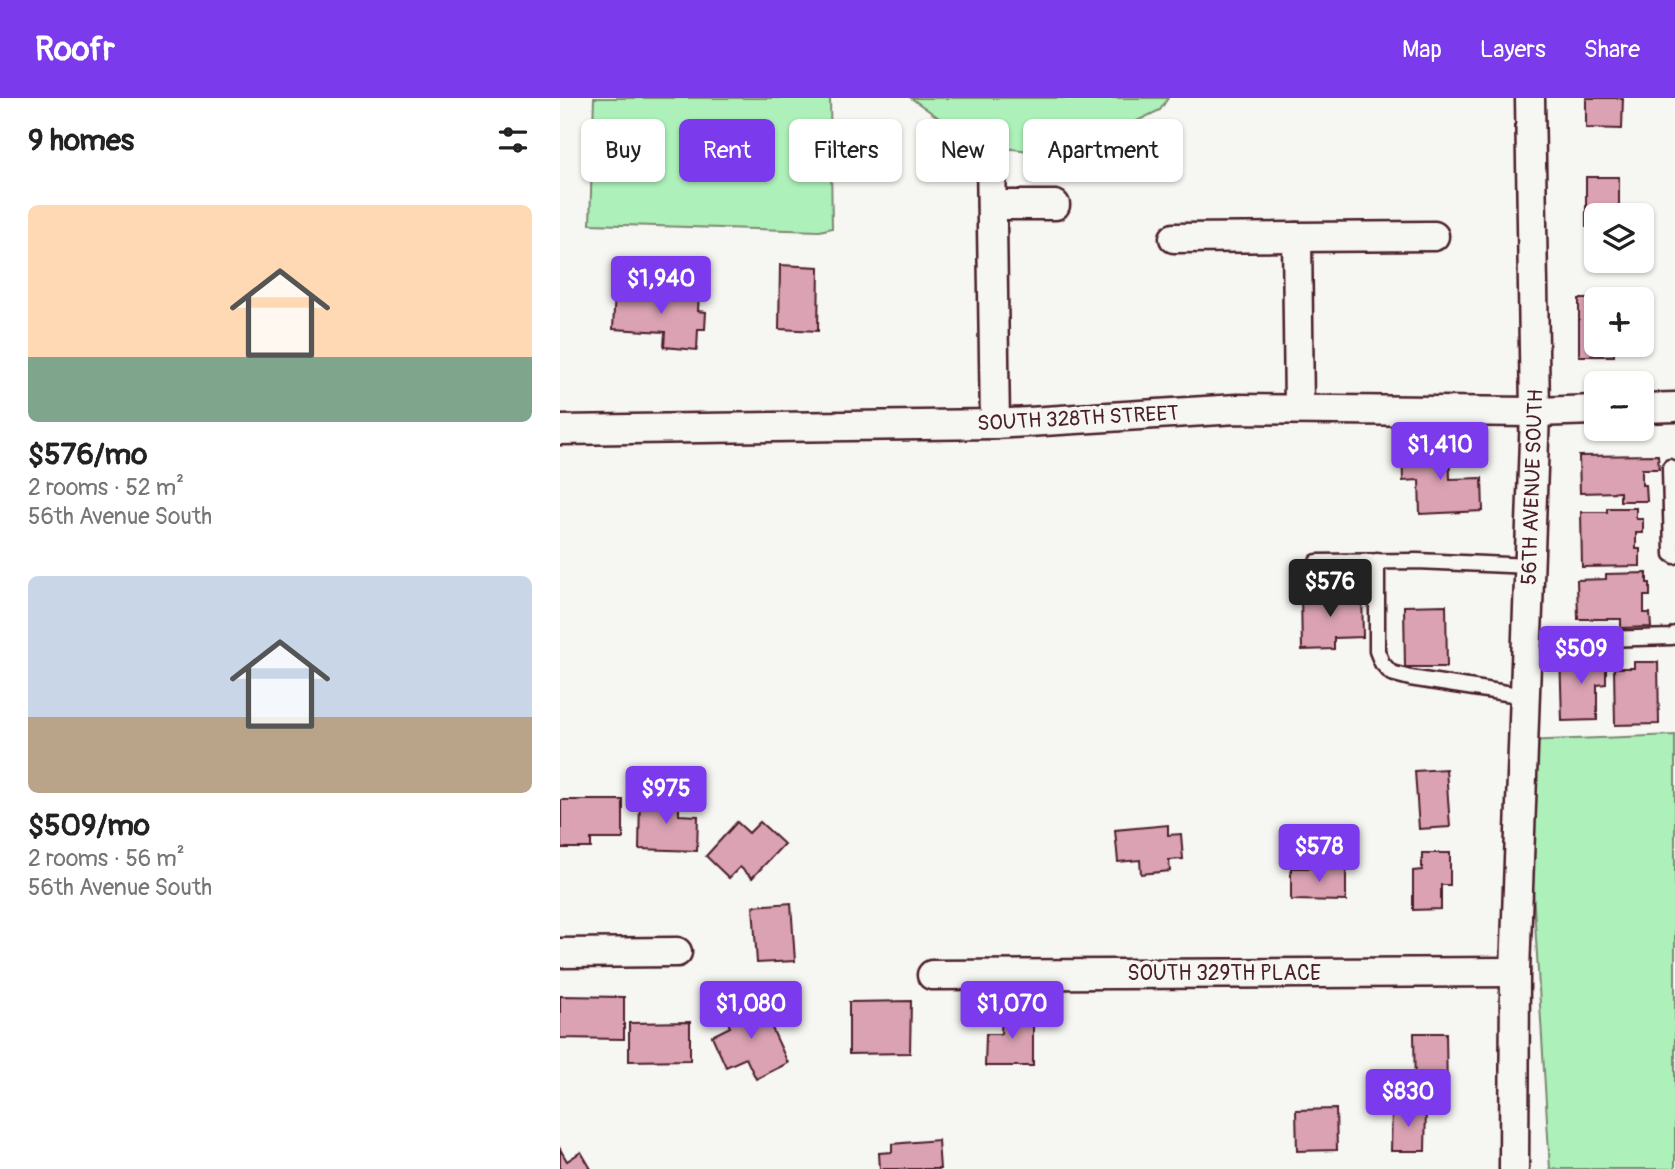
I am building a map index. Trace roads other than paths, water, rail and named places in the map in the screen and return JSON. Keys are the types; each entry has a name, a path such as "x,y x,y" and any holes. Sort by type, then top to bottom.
{"street":[{"name":"56TH AVENUE SOUTH","path":"1514,1169 1515,972 1535,412 1530,98"},
{"path":"992,182 995,424"},
{"path":"992,205 1055,205"},
{"path":"1174,238 1434,236"},
{"path":"1297,237 1299,409"},
{"path":"1654,408 1675,407"},
{"name":"SOUTH 328TH STREET","path":"560,430 995,424 1237,409 1584,410"},
{"path":"560,953 677,952"},
{"name":"SOUTH 329TH PLACE","path":"932,975 1515,972"}],"lane":[{"path":"1670,467 1672,554 1675,556"},
{"path":"1317,562 1377,561 1530,566"},
{"path":"1377,561 1377,651 1382,663 1391,673 1525,696"},
{"path":"1569,640 1672,637 1675,634"}]}
